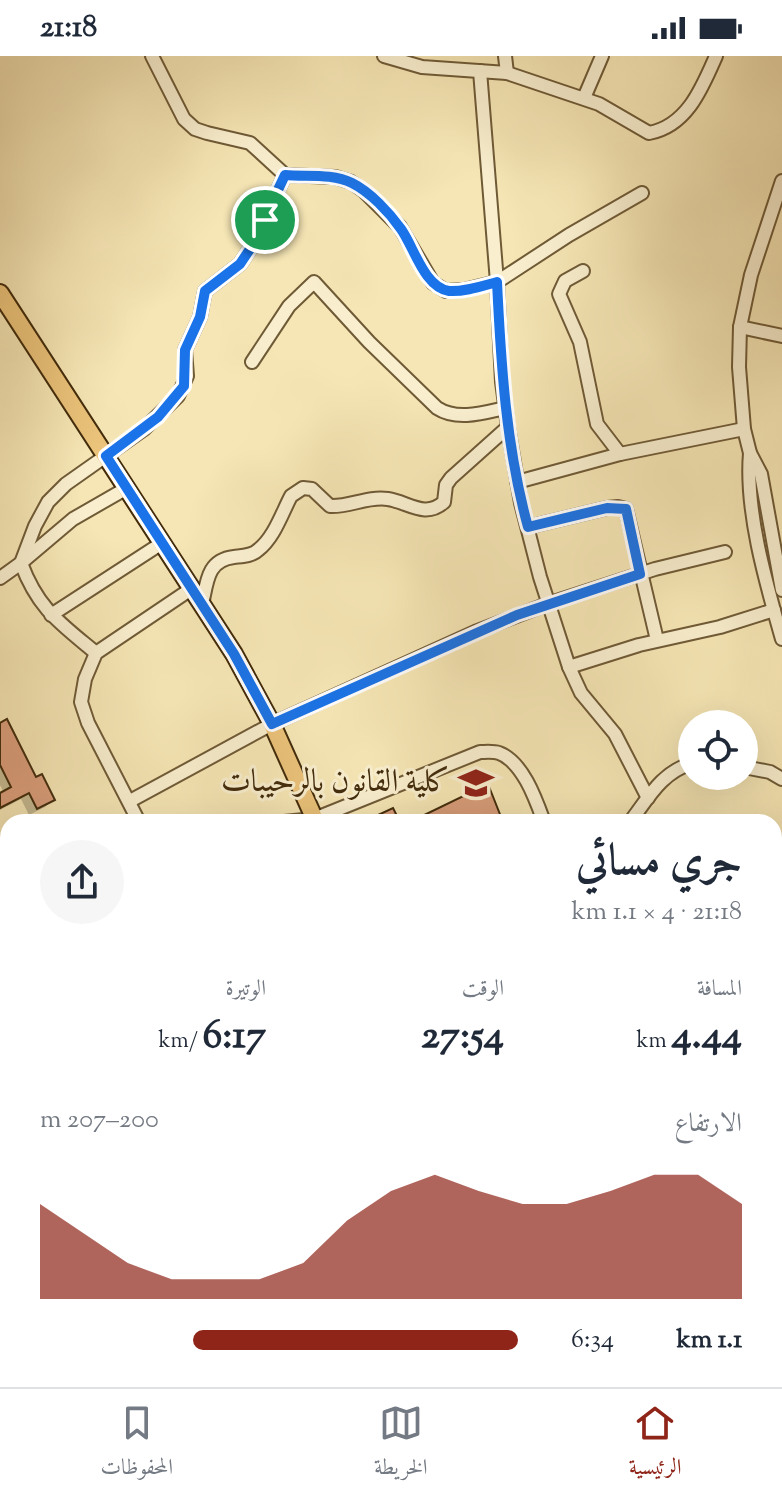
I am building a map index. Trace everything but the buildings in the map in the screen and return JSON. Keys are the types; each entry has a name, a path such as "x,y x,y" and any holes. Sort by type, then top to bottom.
{"main road":[{"path":"0,293 234,654 272,724 312,814"}],"street":[{"path":"152,56 184,119 195,129 250,143 285,175 335,177 351,182 400,227 433,283 446,291 497,282 642,193"},
{"path":"505,56 507,73"},
{"path":"584,98 602,56"},
{"path":"391,57 422,67 507,73 584,98 649,133 664,130 690,107 716,56"},
{"path":"480,71 505,408 517,482 569,667 581,693 615,734 648,798"},
{"path":"96,653 51,615 37,598 21,563 35,526 48,502 66,484 144,429 178,396 187,376 185,350 200,317 205,291 240,264 285,175"},
{"path":"782,181 751,275 740,327 739,367 744,429 750,453 761,474 782,590"},
{"path":"583,271 565,281 559,294 580,342 597,424 620,454"},
{"path":"252,362 289,306 314,282 369,342 443,413 476,414 505,408"},
{"path":"740,327 782,336"},
{"path":"202,605 214,565 219,560 258,551 268,540 297,490 312,489 330,506 377,498 417,509 438,507 444,502 446,485 451,478 508,427"},
{"path":"517,482 620,454 744,429"},
{"path":"750,453 748,477 782,639"},
{"path":"0,578 73,519 127,488"},
{"path":"528,527 607,508 626,509 657,640"},
{"path":"51,615 162,543"},
{"path":"130,801 272,724 475,632 550,603 640,574 725,552"},
{"path":"136,814 88,723 81,702 85,679 96,653 191,589"},
{"path":"569,667 657,640 720,627 774,610"},
{"path":"330,814 480,752 498,752 512,762 527,784 540,814"},
{"path":"636,814 671,771 678,768"},
{"path":"758,770 782,779"}],"place":[{"name":"كلية القانون بالرحيبات","path":"476,783"}],"route":[{"path":"285,175 335,177 351,182 364,191 400,227 433,283 446,291 497,282 502,382 517,482 528,527 607,508 626,509 640,574 550,603 475,632 272,724 234,654 106,456 144,429 178,396 187,376 185,350 200,317 205,291 240,264 265,220 275,191 285,175"}]}
